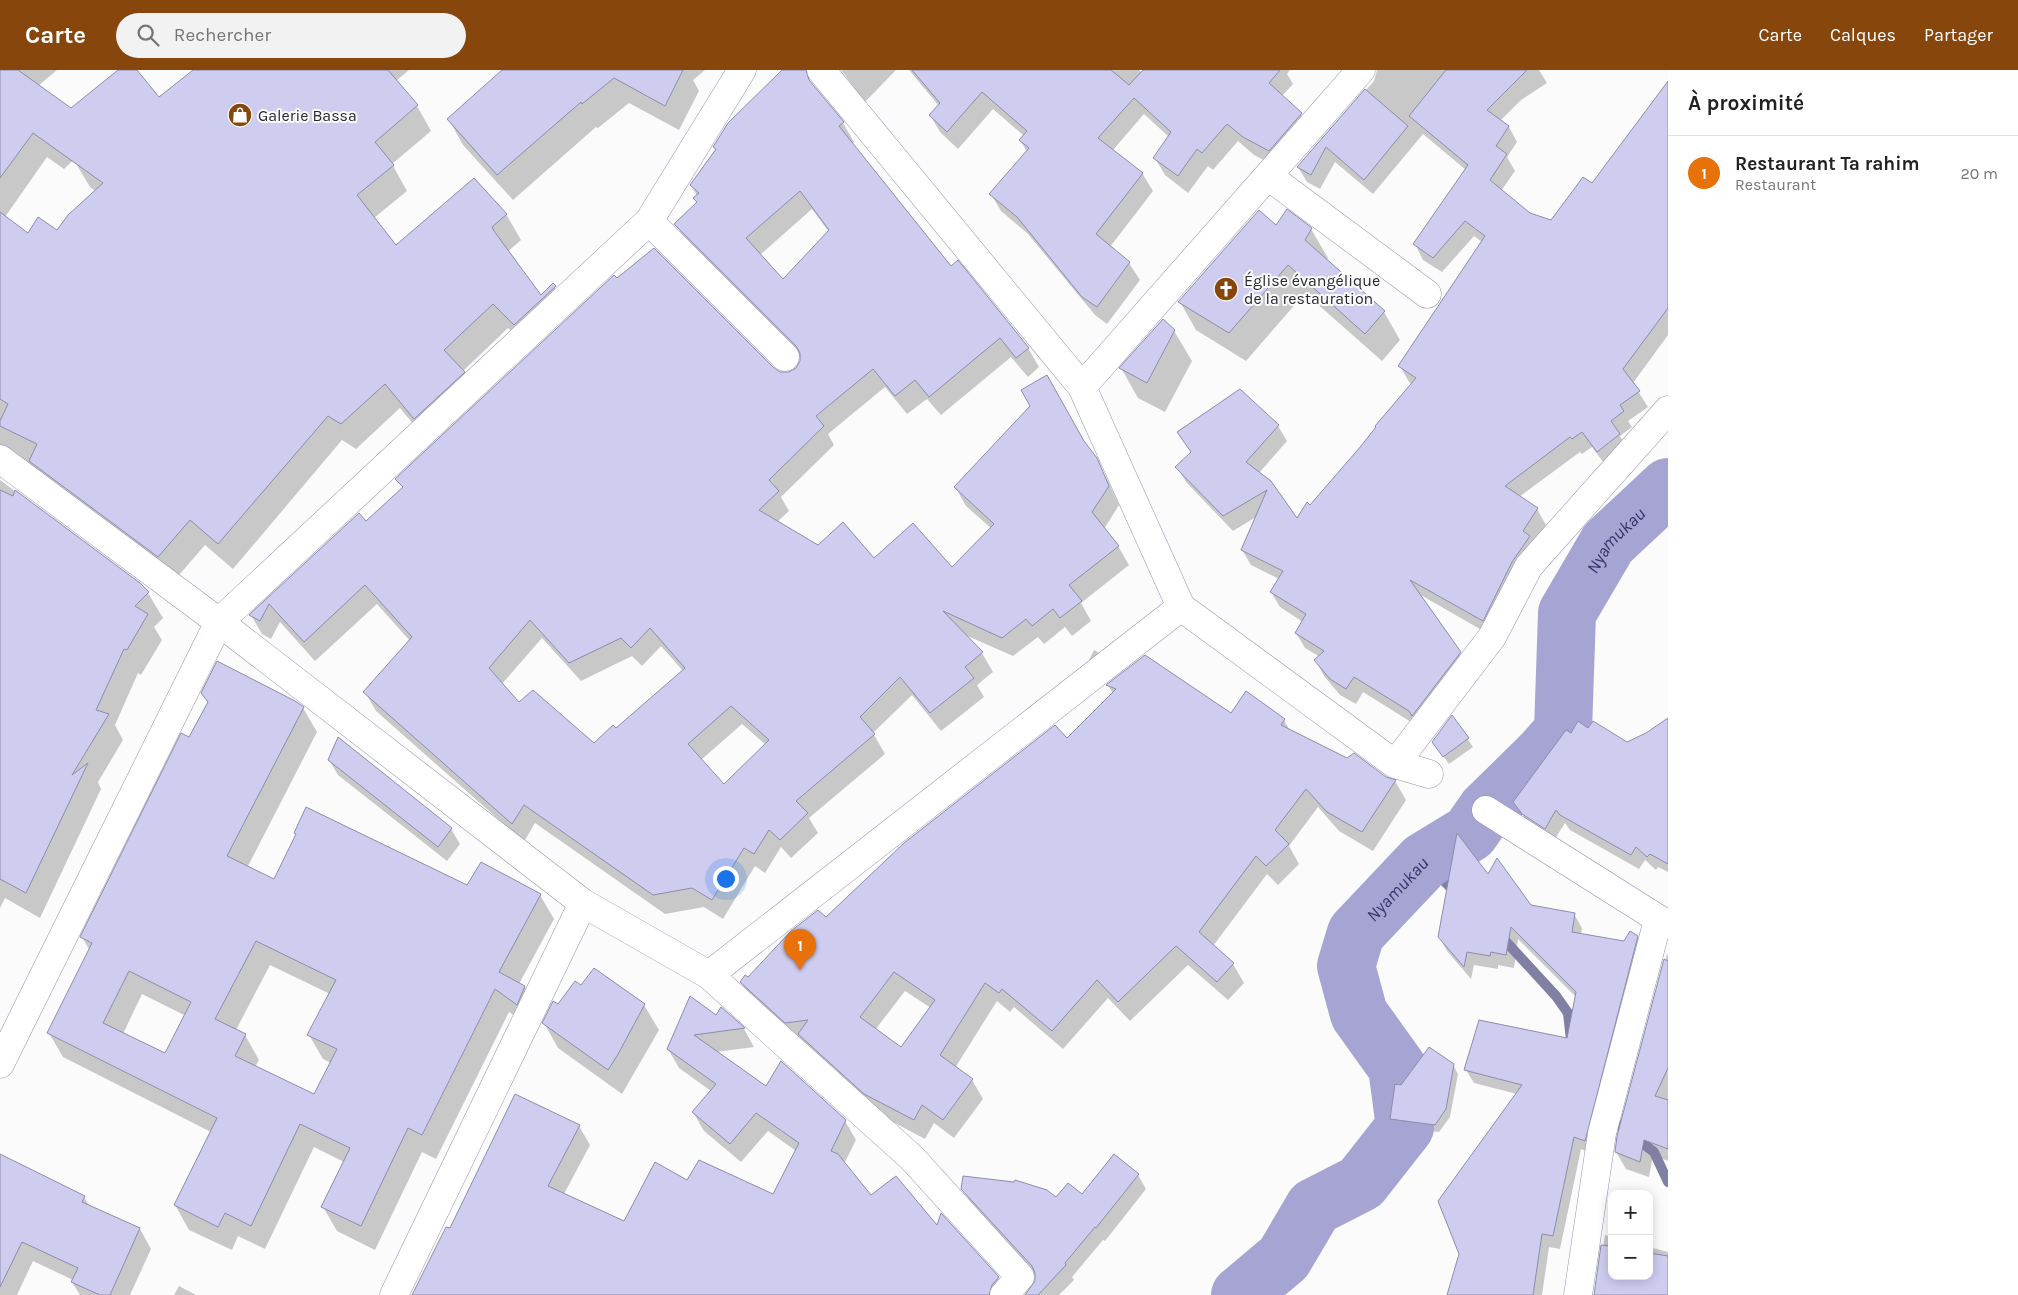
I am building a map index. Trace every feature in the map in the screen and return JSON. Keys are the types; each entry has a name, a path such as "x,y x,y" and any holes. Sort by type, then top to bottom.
{"street":[{"path":"0,1064 219,622 649,221 742,70"},
{"path":"821,70 1082,387 1180,607 1395,764 1429,774"},
{"path":"1082,387 1361,70"},
{"path":"1268,176 1427,294"},
{"path":"649,221 785,357"},
{"path":"1395,764 1492,637 1529,566 1668,410"},
{"path":"0,459 219,622 583,903 709,975 912,1158 1020,1278 1004,1295"},
{"path":"709,975 1180,607"},
{"path":"1486,810 1665,920 1602,1133 1578,1295"},
{"path":"394,1295 583,903"}],"building":[{"path":"0,70 18,70 71,108 118,70 137,70 159,97 193,70 388,70 418,105 375,142 394,165 357,195 396,245 474,178 507,214 492,227 541,295 553,283 556,286 514,325 493,304 444,350 465,372 414,419 385,384 341,424 328,416 218,544 190,520 158,557 29,461 37,444 0,426 0,421 8,404 0,399 0,212 28,233 38,217 57,230 68,215 103,183 33,133 0,178"},
{"path":"502,70 683,70 665,106 614,78 582,104 581,102 497,175 447,119"},
{"path":"782,70 806,70 809,80 844,122 839,126 951,266 958,260 1029,348 1016,358 1000,338 929,397 915,380 895,396 873,369 816,416 824,426 769,480 779,491 759,510 818,545 843,522 874,558 913,523 952,567 994,524 954,487 1030,406 1021,390 1047,375 1084,441 1097,458 1109,486 1092,512 1119,546 1069,585 1082,601 1060,618 1053,609 1032,626 1026,619 1002,638 943,611 983,652 965,667 974,678 930,713 900,677 860,717 875,734 796,801 808,813 780,840 769,830 754,854 744,848 712,900 692,888 653,895 524,805 512,824 363,692 412,637 365,585 304,642 269,604 260,621 249,615 359,513 366,521 403,487 395,479 614,275 617,278 654,248 774,368 780,372 789,372 796,368 800,361 800,353 796,346 674,224 697,202 693,198 699,193 690,185 716,149 713,147 728,123","holes":["800,191 829,230 783,279 746,238","530,620 569,663 621,638 631,648 650,628 685,668 616,728 613,725 594,743 533,690 519,702 489,668","731,706 769,740 724,784 688,744"]},
{"path":"912,70 1111,70 1129,85 1143,70 1280,70 1269,83 1302,113 1269,151 1243,137 1227,124 1202,153 1197,149 1178,176 1153,158 1171,132 1134,98 1098,138 1143,173 1096,234 1130,262 1097,307 1082,297 1017,217 989,194 1029,148 1019,140 1027,131 982,92 947,132 929,115 940,103"},
{"path":"1446,70 1527,70 1487,110 1509,126 1496,146 1507,154 1490,180 1530,213 1551,220 1583,177 1592,183 1668,81 1668,308 1623,369 1640,391 1620,405 1624,411 1611,421 1620,434 1597,452 1582,432 1572,439 1570,437 1505,486 1538,508 1523,531 1530,536 1512,562 1483,621 1410,580 1461,652 1412,716 1409,711 1354,677 1346,689 1330,679 1314,660 1324,651 1295,633 1306,614 1270,592 1283,571 1241,550 1267,490 1223,516 1175,467 1191,452 1177,432 1240,389 1279,425 1246,462 1271,481 1297,518 1307,502 1310,505 1416,378 1398,366 1485,236 1465,221 1433,258 1413,244 1468,165 1409,116"},
{"path":"1365,89 1408,126 1364,180 1326,147 1311,175 1297,167"},
{"name":"Église évangélique de la restauration","path":"1287,209 1312,228 1305,240 1385,311 1365,334 1288,265 1229,333 1178,302 1259,210 1276,225"},
{"path":"1163,319 1175,330 1147,383 1119,368"},
{"path":"0,490 13,496 15,490 140,583 149,592 135,606 148,614 127,650 124,649 96,710 109,714 72,775 88,763 26,893 0,879"},
{"path":"1145,655 1231,713 1246,691 1285,719 1281,725 1347,758 1354,753 1386,777 1396,780 1362,832 1327,812 1306,789 1275,830 1289,844 1266,866 1256,856 1199,932 1234,963 1217,982 1176,946 1118,1002 1097,980 1052,1031 1002,989 999,993 985,983 940,1055 973,1079 943,1120 922,1105 914,1120 864,1094 798,1034 808,1020 785,1023 740,982 745,975 748,977 791,931 818,910 826,917 904,843 1055,725 1067,738 1116,689 1106,685","holes":["894,972 935,1000 901,1047 860,1017"]},
{"path":"217,661 304,707 227,856 274,879 296,834 294,833 306,807 467,885 481,862 541,894 499,972 525,986 517,1005 495,989 422,1135 408,1128 361,1226 321,1207 350,1148 300,1124 251,1226 225,1213 218,1227 174,1205 217,1118 47,1033 92,943 80,937 181,733 189,737 208,702 201,693","holes":["256,941 336,980 307,1035 337,1049 314,1094 235,1056 246,1034 215,1019","129,971 191,1002 165,1053 103,1023"]},
{"path":"1452,715 1469,738 1443,757 1432,742"},
{"path":"1668,718 1668,864 1650,854 1647,857 1636,847 1631,855 1560,815 1556,810 1545,829 1522,814 1513,802 1566,730 1571,733 1578,721 1588,728 1593,721 1627,742 1646,733"},
{"path":"338,737 452,828 438,847 328,760"},
{"path":"1457,833 1488,874 1497,858 1531,905 1575,913 1572,932 1624,941 1630,931 1638,936 1585,1141 1574,1137 1553,1236 1542,1234 1533,1295 1447,1295 1459,1254 1438,1201 1522,1085 1464,1070 1479,1020 1567,1038 1576,992 1511,927 1506,955 1491,952 1490,956 1467,952 1464,967 1438,937"},
{"path":"1664,959 1668,961 1668,1068 1655,1096 1668,1100 1668,1149 1644,1140 1640,1162 1615,1152 1617,1136"},
{"path":"594,968 645,1004 608,1070 542,1023 553,1001 558,1004 575,981 581,985"},
{"path":"690,996 716,1015 721,1007 745,1028 694,1035 766,1086 781,1061 846,1120 831,1151 838,1154 871,1195 896,1176 937,1225 941,1213 999,1277 992,1285 989,1295 412,1295 446,1227 450,1228 515,1094 580,1125 548,1186 624,1221 655,1162 687,1180 699,1160 773,1194 799,1143 756,1113 730,1144 692,1112 716,1084 667,1049"},
{"path":"1429,1047 1454,1064 1446,1109 1435,1125 1390,1119 1395,1084 1401,1085"},
{"path":"0,1154 85,1196 82,1202 140,1228 110,1295 100,1295 71,1282 78,1268 22,1242 0,1287"},
{"path":"1114,1154 1139,1174 1065,1263 1066,1265 1038,1295 1025,1295 1035,1281 1035,1273 1032,1266 961,1189 963,1176 1014,1182 1015,1180 1047,1190 1056,1197 1068,1183 1082,1194"},
{"path":"1601,1245 1608,1246 1608,1280 1653,1280 1653,1254 1668,1256 1668,1295 1594,1295"}],"waterway":[{"name":"Nyamukau","path":"1240,1295 1284,1258 1314,1207 1361,1183 1405,1127 1397,1067 1359,1014 1346,966 1356,933 1424,861 1470,833 1486,810 1543,754 1563,731 1567,613 1608,543 1668,487"},
{"path":"1424,861 1457,894"},
{"path":"1500,935 1556,996 1568,1013 1571,1040"},
{"path":"1608,1117 1654,1152 1668,1182"}],"place":[{"name":"Galerie Bassa","path":"240,115"},
{"name":"Église évangélique de la restauration","path":"1226,289"},
{"name":"Restaurant Ta rahim","path":"800,970"}]}
